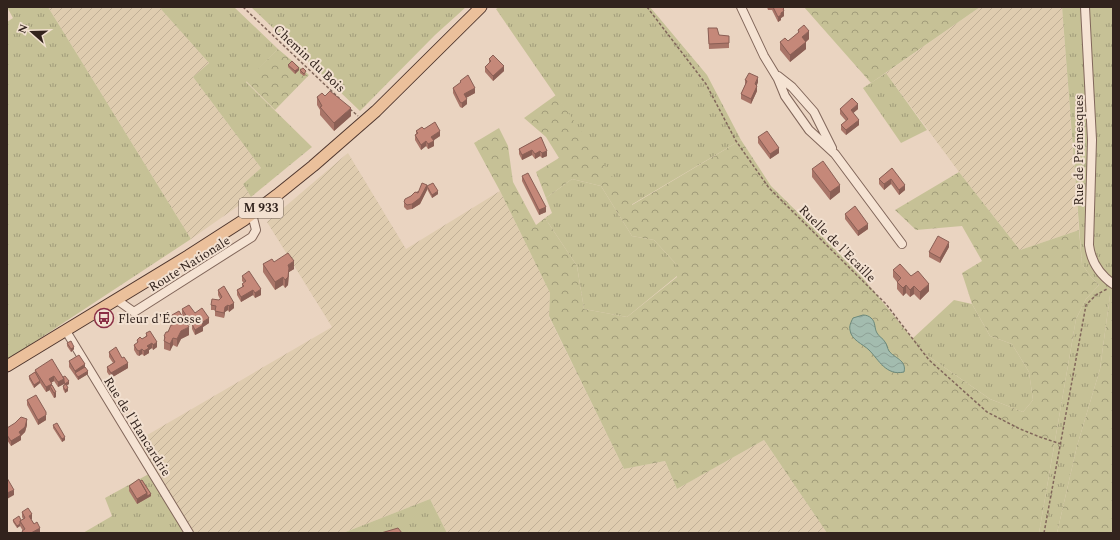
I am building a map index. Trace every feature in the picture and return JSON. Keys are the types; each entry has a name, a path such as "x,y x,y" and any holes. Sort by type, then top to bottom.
{"main road":[{"name":"M 933","path":"7,366 193,253 252,214 313,166 364,122 407,82 481,7"}],"street":[{"path":"740,7 785,96 809,130 835,154"},
{"name":"Rue de Prémesques","path":"1085,7 1092,140 1089,245 1094,264 1110,286"},
{"path":"775,74 792,87 814,112 835,154 902,244"},
{"name":"Route Nationale","path":"117,300 134,312 246,241 255,233 256,227 252,214"},
{"name":"Rue de l'Hancardrie","path":"66,331 188,533"}],"path":[{"name":"Chemin du Bois","path":"243,7 343,102"},
{"name":"Ruelle de l'Ecaille","path":"647,7 706,84 736,141 769,188 886,304 929,360 987,412 1040,438 1061,444"},
{"name":"Chemin du Bois","path":"348,107 364,122"},
{"path":"1044,533 1086,305 1096,295 1110,286"}],"shaded area":[{"path":"48,7 159,7 209,63 193,77 261,168 243,184 251,197 191,239"},
{"path":"980,7 1062,7 1079,230 1020,250 959,172 886,73"},
{"path":"348,153 406,249 500,191 550,293 549,317 624,469 665,461 677,489 764,440 827,533 447,533 430,499 343,533 192,533 156,470 137,441 332,327 267,222"}],"green space":[{"path":"7,7 48,7 191,239 7,360 7,22 13,18"},
{"path":"159,7 234,7 278,49 246,82 312,147 251,197 243,184 261,168 193,77 209,63"},
{"path":"251,7 466,7 435,35 360,111"},
{"path":"499,7 650,7 707,75 741,140 631,205 496,9"},
{"path":"804,7 980,7 871,83"},
{"path":"1062,7 1113,7 1113,295 1110,295 1100,369 1077,446 1057,533 1039,533 1076,319 1086,299 1099,285 1082,264"},
{"path":"278,49 309,75 275,110 246,81"},
{"path":"886,73 927,130 901,143 863,88"},
{"path":"556,95 632,205 741,140 771,186 859,273 925,354 990,399 1023,412 1033,400 1029,372 1012,344 990,336 972,304 962,273 982,261 962,226 916,230 895,210 959,172 1020,250 1079,230 1082,264 1099,285 1086,299 1076,319 1039,533 827,533 764,440 677,489 665,461 624,469 549,316 550,293 500,191 474,143 499,128 508,146 513,182 536,225 545,218 577,266 584,309 627,317 677,277 677,265 654,240 632,236 601,186 572,179 546,198 536,172 559,158 546,137 524,118"},
{"path":"572,179 601,186 632,236 654,240 677,265 677,276 627,317 584,309 577,266 545,218 552,213 546,198"},
{"path":"1110,295 1113,295 1113,533 1057,533 1077,446 1100,369"},
{"path":"954,300 972,304 990,336 1012,344 1029,372 1033,400 1023,412 990,399 925,354 912,339"},
{"path":"156,470 192,533 83,533 112,516 105,498"},
{"path":"430,499 447,533 343,533"}],"water":[{"path":"863,315 868,316 873,320 877,333 886,343 889,351 904,365 904,372 892,372 853,336 851,333 850,324 853,318"}],"building":[{"path":"773,7 784,7 784,11 778,17"},
{"path":"804,25 809,31 802,37 806,42 790,55 780,42 785,38 788,41 799,32 798,30"},
{"path":"708,28 717,28 719,35 729,36 729,43 709,44"},
{"path":"493,55 504,66 493,76 485,67 491,61 489,59"},
{"path":"292,61 299,68 295,71 288,65"},
{"path":"303,68 306,71 304,74 300,70"},
{"path":"749,73 758,77 755,84 757,86 751,99 741,94 747,81 745,80"},
{"path":"468,75 475,88 464,94 467,99 462,103 460,102 453,88"},
{"path":"330,91 351,108 334,123 320,107 322,106 317,97 322,93 325,96"},
{"path":"852,98 858,104 851,110 859,120 846,130 841,125 848,119 840,109"},
{"path":"435,122 440,131 431,137 434,141 428,144 426,141 421,145 415,135 418,133 416,131 422,127 424,129"},
{"path":"767,131 779,148 770,154 758,137"},
{"path":"541,137 547,151 542,153 540,151 535,154 532,150 522,155 519,149"},
{"path":"823,161 840,185 830,192 812,169"},
{"path":"892,168 905,185 899,190 891,179 884,184 879,179"},
{"path":"528,173 546,207 539,210 522,176"},
{"path":"422,183 427,185 420,198 412,204 407,205 404,202 405,199 415,192 418,193"},
{"path":"433,183 438,191 432,195 427,186"},
{"path":"855,206 868,224 858,231 845,214"},
{"path":"938,236 949,242 940,258 929,252"},
{"path":"288,253 294,261 288,265 288,277 285,280 283,277 275,282 263,264 272,259 274,262"},
{"path":"900,264 911,276 918,271 929,284 920,292 914,286 910,290 906,285 903,288 897,282 901,278 893,270"},
{"path":"249,271 261,289 255,293 253,290 241,297 237,290 244,286 242,284 246,281 242,276"},
{"path":"224,286 234,303 225,307 224,313 215,311 216,306 211,305 212,299 219,300 222,297 218,290"},
{"path":"189,305 195,313 202,308 209,318 201,323 203,325 195,330 192,324 195,322 192,318 189,320 182,309"},
{"path":"179,311 189,327 181,331 177,339 173,338 170,344 164,341 164,336 166,332 168,332 171,325 176,323 172,315"},
{"path":"150,331 157,342 153,345 152,343 147,346 149,348 144,351 142,349 139,351 137,350 134,345 138,342 137,340 140,337 142,339 147,336 146,333"},
{"path":"71,341 74,347 71,349 67,343"},
{"path":"116,347 122,358 124,357 128,363 111,373 107,367 115,362 109,352"},
{"path":"79,355 85,364 75,371 69,361"},
{"path":"52,359 64,379 58,382 54,376 49,379 52,384 46,387 35,370"},
{"path":"85,367 88,371 78,377 75,373"},
{"path":"35,372 40,381 34,385 29,376"},
{"path":"65,376 69,381 65,384 63,377"},
{"path":"66,384 68,388 65,390 63,386"},
{"path":"52,385 56,392 54,393 50,386"},
{"path":"36,395 46,412 46,415 38,420 27,400"},
{"path":"21,417 27,419 25,427 19,432 21,435 11,441 7,435 7,428"},
{"path":"57,423 65,437 62,439 53,425"},
{"path":"7,478 14,490 7,493"},
{"path":"139,479 147,493 137,499 129,486"},
{"path":"142,480 151,494 147,496 147,493 140,481"},
{"path":"28,508 32,514 29,516 34,524 37,522 40,528 31,533 23,533 22,531 25,529 20,521 25,518 22,512"},
{"path":"19,516 21,520 20,524 17,526 13,520"},
{"path":"398,528 402,533 381,533"}],"place":[{"name":"Fleur d'Écosse","path":"104,318"}]}
